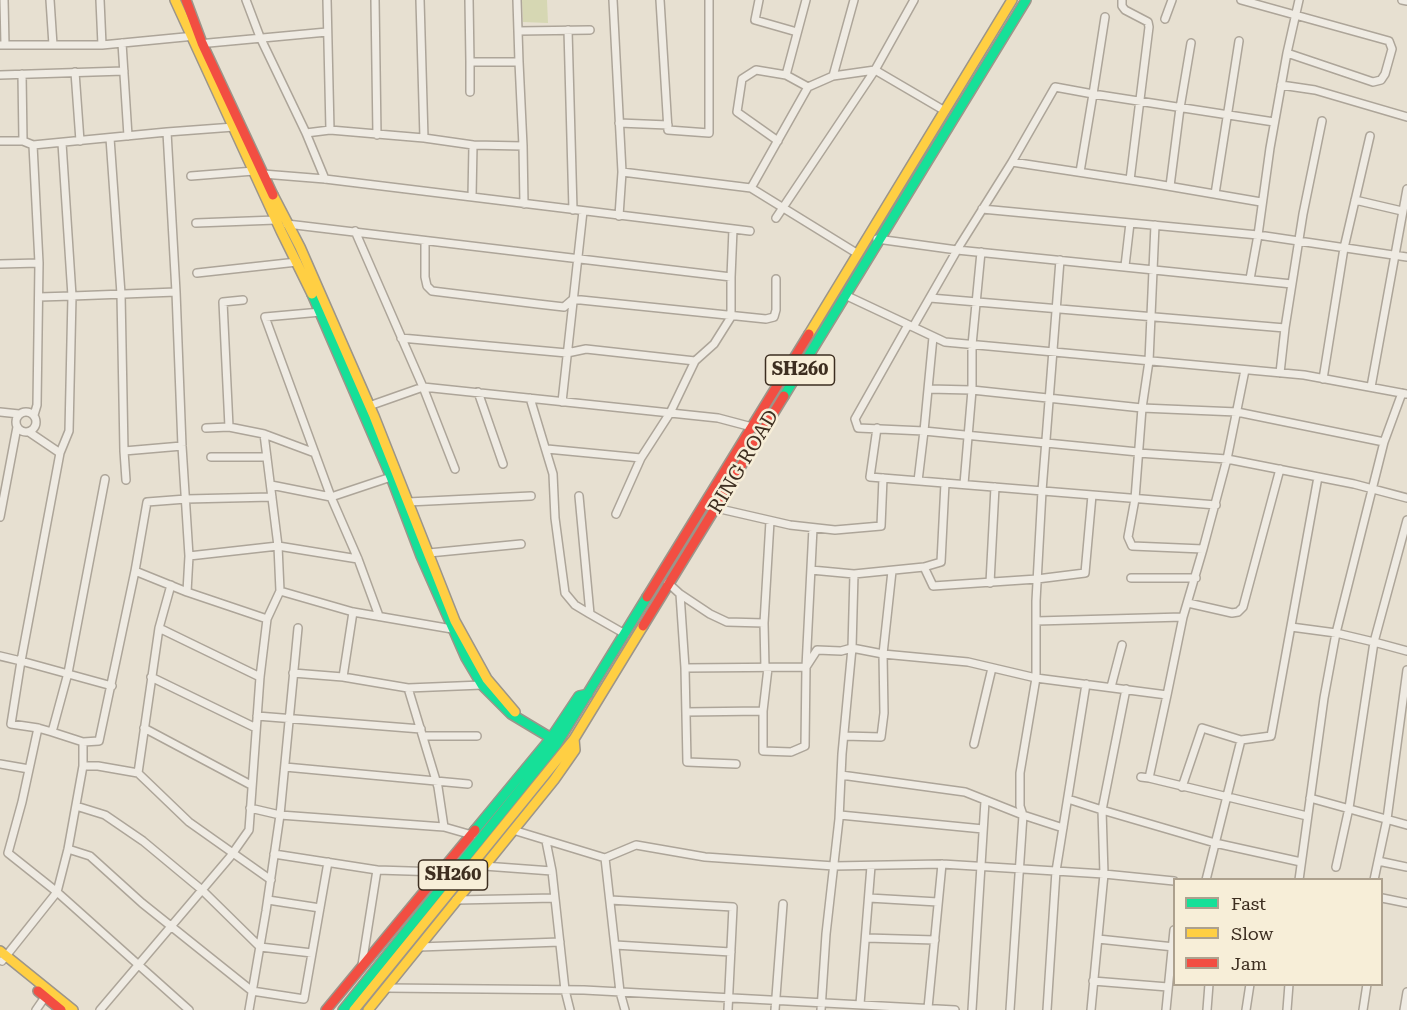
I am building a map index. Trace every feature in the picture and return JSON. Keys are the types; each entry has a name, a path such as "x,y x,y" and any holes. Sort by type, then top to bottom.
{"main road":[{"path":"175,0 197,40 250,153 276,220 321,312 452,629 485,684 521,720 551,738"},
{"path":"186,0 197,40 234,127 250,153"},
{"name":"RING ROAD","path":"588,694 1012,0"},
{"name":"RING ROAD","path":"574,739 1026,0"},
{"path":"258,172 313,275 369,406 470,657"},
{"path":"326,1010 551,738 579,696 588,694"},
{"name":"SH260","path":"343,1010 549,753 588,694"},
{"path":"368,1010 554,780 575,750 574,739"},
{"name":"SH260","path":"354,1010 428,922 574,739"},
{"path":"2,957 61,1010"},
{"path":"2,957 73,1010"}],"street":[{"path":"4,0 2,45 102,45 327,32"},
{"path":"50,0 53,45"},
{"path":"100,0 102,45"},
{"path":"246,0 260,37 326,179"},
{"path":"327,0 330,130"},
{"path":"375,0 376,135"},
{"path":"420,0 424,138"},
{"path":"469,0 470,92"},
{"path":"517,0 524,204"},
{"path":"613,0 622,172 619,216"},
{"path":"660,0 668,130 709,133 709,0"},
{"path":"759,0 755,20 797,32"},
{"path":"786,75 806,0"},
{"path":"832,76 854,0"},
{"path":"776,218 875,70 914,0"},
{"path":"1122,0 1125,10 1148,22 1130,180"},
{"path":"1165,19 1172,0"},
{"path":"1241,0 1295,17 1389,41 1392,49 1390,62 1381,80 1373,82 1287,53"},
{"path":"1250,279 1274,122 1299,0"},
{"path":"1402,0 1407,1"},
{"path":"1080,172 1105,17"},
{"path":"568,30 573,210"},
{"path":"518,31 590,30"},
{"path":"1215,194 1239,40"},
{"path":"122,43 128,136"},
{"path":"1170,186 1191,43"},
{"path":"470,62 519,62"},
{"path":"778,141 737,112 742,79 756,70 786,75 808,87"},
{"path":"751,188 808,87 832,76 875,70 945,111"},
{"path":"0,75 124,71"},
{"path":"75,72 80,141"},
{"path":"22,74 22,141"},
{"path":"1281,85 1315,90 1407,117"},
{"path":"1274,122 1055,87 1012,162 855,419 858,428 924,431 1138,453 1227,459 1407,498"},
{"path":"1280,373 1299,240 1322,121"},
{"path":"619,123 668,125"},
{"path":"0,141 22,141 33,145 234,127"},
{"path":"306,133 330,130 473,144 523,146"},
{"path":"167,132 189,556 187,592"},
{"path":"1323,379 1344,248 1370,136"},
{"path":"110,138 121,294 126,480"},
{"path":"62,143 72,296 69,431 60,453 11,724 38,728 83,742 99,741 135,571 147,502 272,497"},
{"path":"472,197 473,144"},
{"path":"29,432 36,425 34,415 37,405 39,297 33,145"},
{"path":"1012,162 1261,202"},
{"path":"191,176 258,172 750,231"},
{"path":"622,172 751,188 858,254"},
{"path":"1371,387 1407,189"},
{"path":"1355,200 1402,211"},
{"path":"982,209 1258,235 1407,257"},
{"path":"562,402 583,211"},
{"path":"196,223 276,220"},
{"path":"1125,267 1130,223"},
{"path":"287,224 731,277"},
{"path":"1155,225 1149,361 1142,408 1135,499 1128,537 1132,546 1203,549"},
{"path":"616,514 641,458 670,413 695,361 714,344 731,317 733,230"},
{"path":"355,231 423,387 455,469"},
{"path":"868,238 957,250 1292,284"},
{"path":"425,241 425,277 427,286 432,291 564,307 572,300 766,319 774,317 776,310 776,279"},
{"path":"964,484 972,390 972,345 978,302 981,252"},
{"path":"1010,1010 1023,815 1020,806 1020,773 1036,678 1037,579 1042,491 1060,260"},
{"path":"197,273 297,262"},
{"path":"0,264 39,263"},
{"path":"39,297 176,292"},
{"path":"845,295 945,342 1280,373 1404,393 1384,442 1336,633 1323,698 1299,878"},
{"path":"930,298 1285,328"},
{"path":"229,427 223,302 243,300"},
{"path":"321,312 265,317 331,497 380,616"},
{"path":"918,481 933,337"},
{"path":"401,338 567,352 586,349 695,361"},
{"path":"1245,370 1216,505 1183,617 1167,695 1145,777 1307,816"},
{"path":"369,406 423,387 718,418 752,427"},
{"path":"928,389 972,390 1142,408 1237,412 1384,442"},
{"path":"478,392 503,464"},
{"path":"530,398 554,474 555,518 565,593 575,605 625,634"},
{"path":"0,412 19,414 28,411 34,415"},
{"path":"0,517 17,427 16,420 19,414"},
{"path":"17,427 29,432 60,453"},
{"path":"206,428 229,427 264,434 315,453"},
{"path":"876,428 870,477 1216,505"},
{"path":"100,1010 232,854 249,830 260,677 267,620 280,591 278,546 264,434"},
{"path":"124,451 182,446"},
{"path":"547,449 641,458"},
{"path":"211,457 267,457"},
{"path":"1188,603 1232,613 1238,612 1243,607 1280,469"},
{"path":"271,485 331,497 391,477"},
{"path":"1182,787 1202,728 1241,740 1271,736 1318,477"},
{"path":"716,508 770,521 813,528 835,530 881,526 883,478"},
{"path":"52,732 68,673 105,480"},
{"path":"811,570 854,574 924,567 941,562 945,483"},
{"path":"990,583 995,487"},
{"path":"924,567 933,586 1037,579 1085,573 1092,495"},
{"path":"408,502 531,496"},
{"path":"579,496 590,614"},
{"path":"1336,867 1349,808 1374,642 1407,520"},
{"path":"770,521 764,622 766,668 763,751 791,752 805,746 806,667 813,528"},
{"path":"429,553 521,544"},
{"path":"189,556 278,546 358,559"},
{"path":"135,571 267,620"},
{"path":"844,736 881,737 884,713 883,654 892,571"},
{"path":"821,1010 826,934 840,815 841,775 852,648 854,574"},
{"path":"659,577 710,614 727,622 764,622"},
{"path":"1131,578 1196,578"},
{"path":"138,773 159,628 171,585"},
{"path":"280,591 353,612 452,629"},
{"path":"680,594 685,668 687,762 736,764"},
{"path":"343,677 353,612"},
{"path":"1036,621 1183,617"},
{"path":"1291,627 1336,633 1407,651"},
{"path":"159,628 260,677"},
{"path":"249,1010 280,815 298,628"},
{"path":"1111,687 1122,645"},
{"path":"806,667 817,650 841,651 852,648 883,654 968,662 1036,678 1167,695"},
{"path":"0,656 111,686"},
{"path":"685,668 806,667"},
{"path":"974,744 992,668"},
{"path":"1374,878 1387,819 1407,670"},
{"path":"293,673 343,677 408,688 485,684"},
{"path":"152,676 256,728"},
{"path":"1047,1010 1056,871 1086,684"},
{"path":"408,688 436,781 444,827"},
{"path":"1091,1010 1104,874 1102,810 1126,689"},
{"path":"686,712 764,711"},
{"path":"257,716 477,736"},
{"path":"8,853 38,728"},
{"path":"144,728 251,785"},
{"path":"1206,878 1241,740"},
{"path":"2,957 57,892 68,849 83,766 83,742"},
{"path":"0,764 29,769"},
{"path":"83,766 98,766 138,773 189,822 271,880"},
{"path":"285,767 468,784"},
{"path":"841,775 966,792 985,801 1063,828"},
{"path":"1310,798 1407,825"},
{"path":"1068,799 1215,843 1301,862"},
{"path":"972,1010 985,801"},
{"path":"76,806 105,815 143,841 202,890 260,947 312,953"},
{"path":"250,808 280,815 444,827 472,835"},
{"path":"840,815 983,829"},
{"path":"513,830 546,842 605,858 636,845 705,857 834,866 942,864 1104,874 1173,881"},
{"path":"546,842 552,871 565,990 570,1010"},
{"path":"0,849 57,892 189,1010"},
{"path":"68,849 90,856 142,903 252,991 304,999 328,862"},
{"path":"274,854 377,870 441,872"},
{"path":"605,858 620,992 625,1010"},
{"path":"1377,861 1407,867"},
{"path":"928,1008 942,864"},
{"path":"484,866 552,871"},
{"path":"860,1004 871,866"},
{"path":"362,967 377,870"},
{"path":"456,900 555,898"},
{"path":"869,898 938,902"},
{"path":"1383,898 1407,903"},
{"path":"268,900 320,909"},
{"path":"610,900 733,907 728,1010"},
{"path":"775,1010 783,904"},
{"path":"866,938 935,940"},
{"path":"1098,939 1173,947"},
{"path":"419,947 560,942"},
{"path":"615,945 731,952"},
{"path":"1166,1010 1173,954"},
{"path":"1094,981 1168,987"},
{"path":"1207,1010 1209,986"},
{"path":"1246,1010 1250,986"},
{"path":"1287,1010 1289,986"},
{"path":"1363,1010 1367,986"},
{"path":"386,988 620,992 954,1010"},
{"path":"1404,1010 1407,992"},
{"path":"36,1010 45,997"}],"green space":[{"path":"522,0 547,0 548,23 523,22"}],"traffic: fast":[{"path":"784,396 1026,0"},
{"path":"312,294 466,658 482,685 511,714 551,738"},
{"path":"343,1010 556,745 647,597"},
{"path":"475,830 551,738 579,696 588,694"}],"traffic: slow":[{"path":"175,0 312,294"},
{"path":"809,334 1012,0"},
{"path":"273,195 300,247 374,416 455,621 487,679 515,712"},
{"path":"354,1010 574,739 643,626"},
{"path":"368,1010 554,780 575,750 574,739"},
{"path":"0,951 73,1010"}],"traffic: jam":[{"path":"186,0 202,43 273,195"},
{"path":"647,597 809,334"},
{"path":"643,626 784,396"},
{"path":"326,1010 475,830"},
{"path":"38,991 61,1010"}]}
